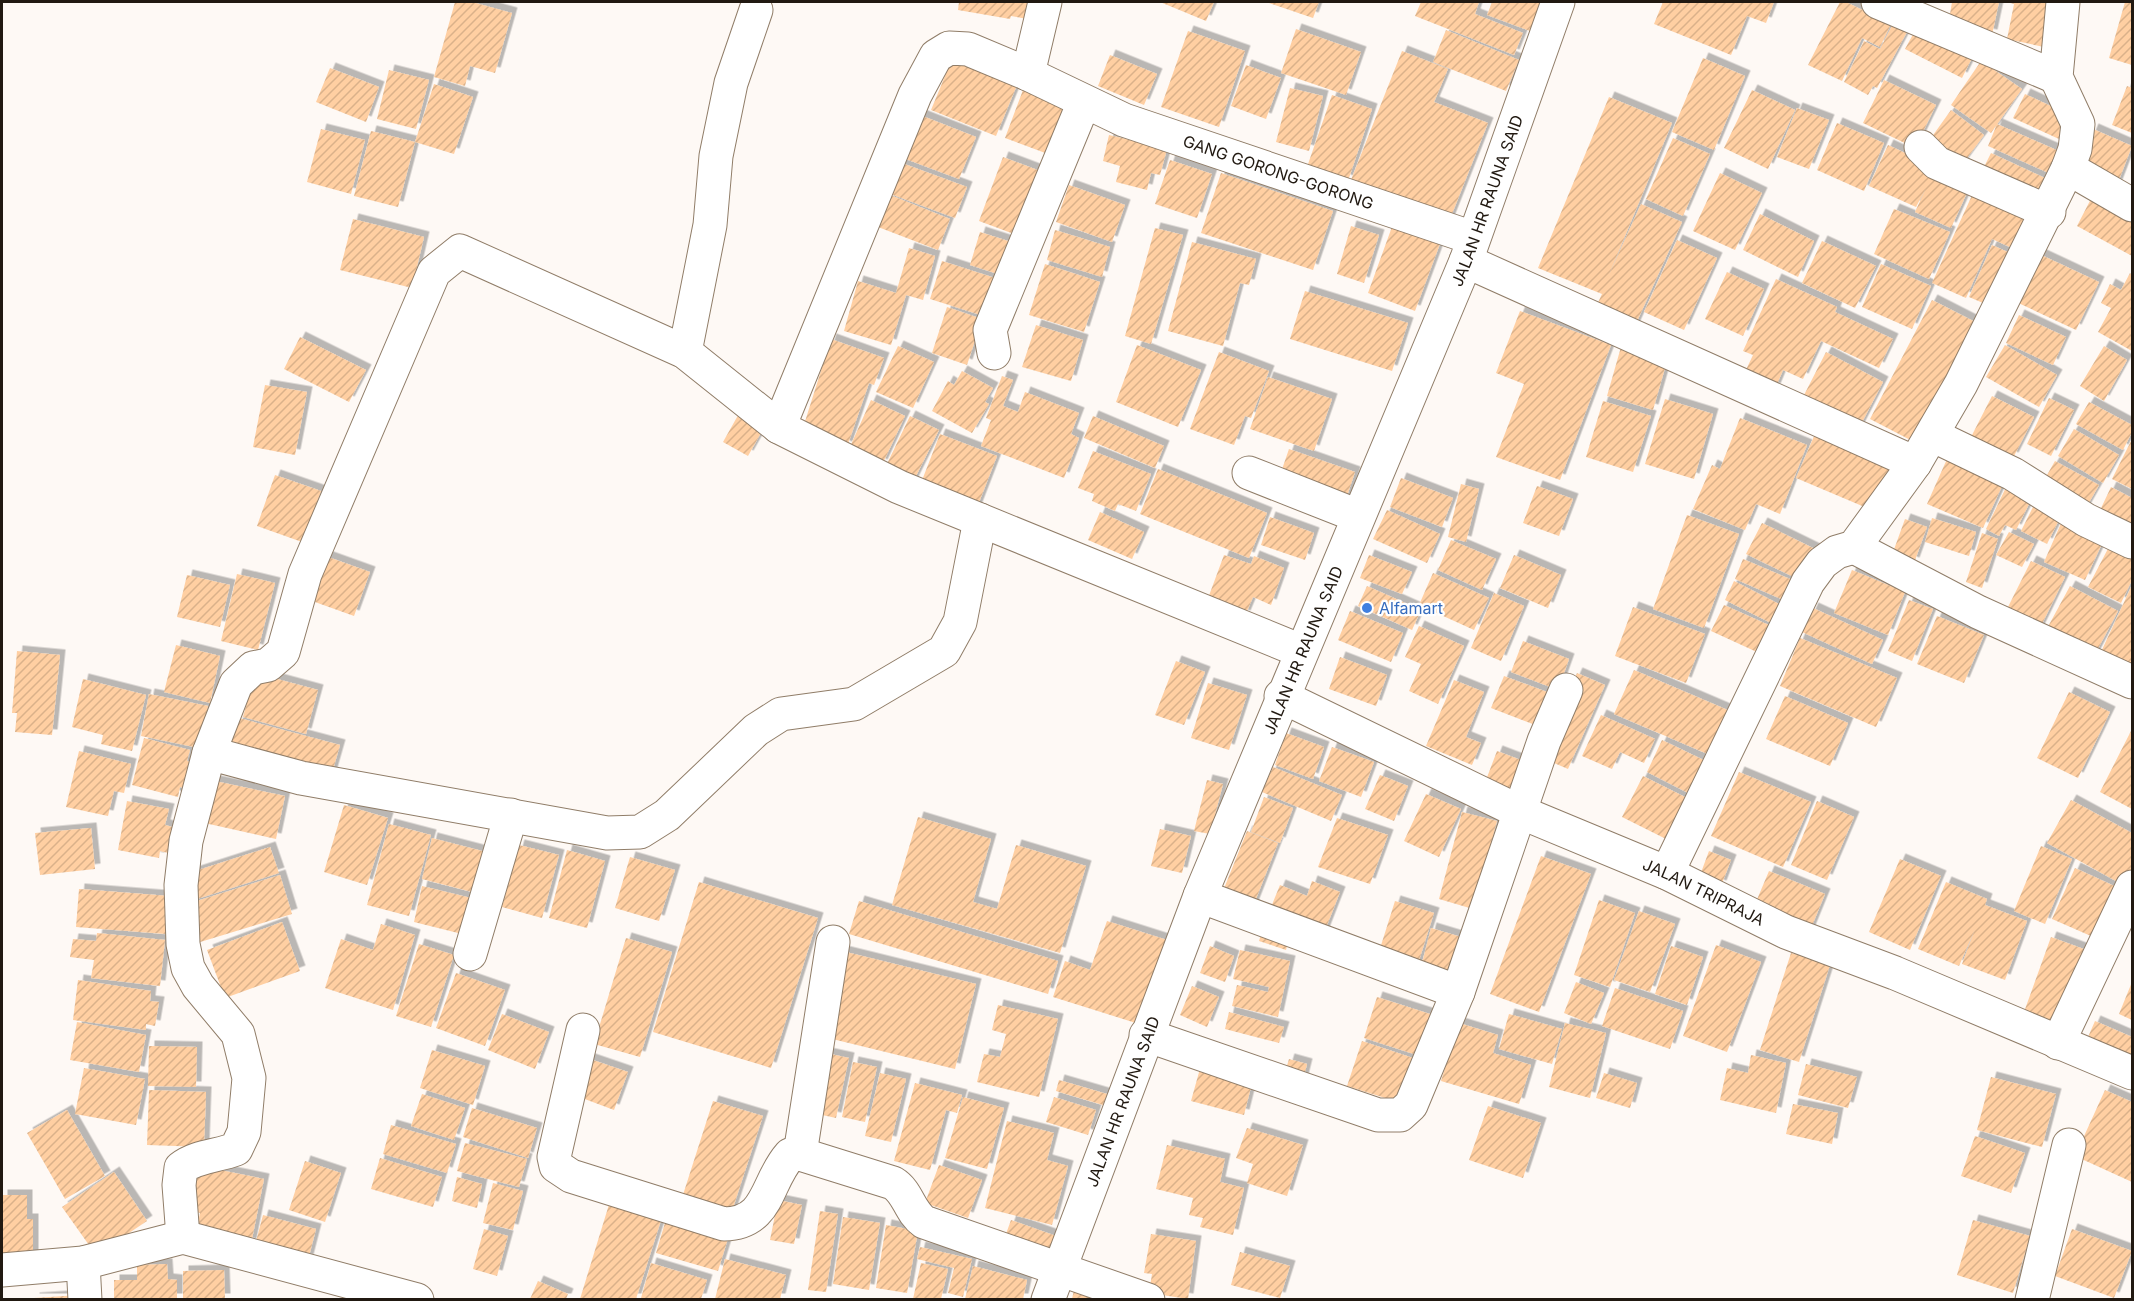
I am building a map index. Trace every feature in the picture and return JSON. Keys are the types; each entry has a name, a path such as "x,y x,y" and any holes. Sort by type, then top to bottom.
{"street":[{"path":"1028,74 1045,2"},
{"name":"JALAN HR RAUNA SAID","path":"1052,1285 1200,896 1281,696 1469,249 1558,2"},
{"path":"1878,2 2056,77"},
{"path":"1666,873 1808,582 1829,557 1854,547 1915,463 1932,435 2049,212 2075,149 2078,124 2056,77 2063,2"},
{"path":"685,352 710,225 716,156 729,93 756,10"},
{"name":"GANG GORONG-GORONG","path":"779,427 915,95 936,56 948,48 968,49 1135,124 1469,249 1915,463"},
{"path":"994,353 990,330 1084,102"},
{"path":"1922,147 1937,163 2049,212"},
{"path":"2068,168 2133,205"},
{"path":"183,1237 179,1185 181,1168 192,1160 221,1155 236,1149 244,1132 249,1106 249,1078 238,1034 198,987 188,968 183,944 181,885 186,841 209,753 236,684 253,668 268,665 283,652 305,574 426,287 444,262 460,251 685,352 779,427 899,487 1300,651"},
{"path":"1932,435 2013,474 2086,519 2133,542"},
{"path":"1250,472 1358,516"},
{"path":"209,753 301,778 608,833 640,832 667,815 756,730 781,714 854,704 944,651 960,622 980,520"},
{"path":"1854,547 1978,612 2133,682"},
{"path":"1146,1035 1378,1115 1400,1115 1411,1105 1458,992 1549,727 1566,690"},
{"name":"JALAN TRIPRAJA","path":"1281,696 1520,812 1666,873 1786,932 1895,973 2133,1073"},
{"path":"470,954 511,815"},
{"path":"2058,1043 2133,887"},
{"path":"1200,896 1458,992"},
{"path":"800,1154 833,942"},
{"path":"583,1030 555,1147 554,1156 561,1172 724,1224 737,1224 747,1221 759,1212 782,1166 790,1155 800,1154 892,1183 901,1188 911,1209 924,1222 1052,1285 1148,1299"},
{"path":"2032,1299 2069,1145"},
{"path":"2,1270 83,1263 183,1237 417,1299"},
{"path":"83,1263 85,1299"}],"building":[{"path":"455,2 472,2 512,13 495,73 470,66 465,86 434,77"},
{"path":"959,2 1041,2 1038,21 1011,16 1010,19 958,10"},
{"path":"1160,2 1214,2 1206,21"},
{"path":"1266,2 1319,2 1313,18"},
{"path":"1421,2 1479,2 1475,14 1523,33 1514,55 1415,16"},
{"path":"1492,2 1541,2 1530,31 1487,15"},
{"path":"1663,2 1774,2 1766,23 1747,16 1731,55 1654,24"},
{"path":"1840,2 1846,2 1891,24 1880,47 1862,38 1842,81 1808,65"},
{"path":"1952,2 1999,2 1992,35 1948,26"},
{"path":"2007,2 2052,2 2044,47 2007,39 2014,4"},
{"path":"2125,2 2132,2 2132,65 2109,58"},
{"path":"1895,20 1909,28 1877,88 1873,86 1868,95 1844,82 1864,41 1880,49"},
{"path":"1917,27 1973,56 1962,78 1905,49"},
{"path":"1296,29 1361,52 1346,95 1281,73"},
{"path":"1446,30 1519,60 1506,91 1433,62"},
{"path":"1188,31 1245,51 1219,127 1161,107"},
{"path":"1402,51 1448,69 1434,102 1488,123 1448,224 1347,190"},
{"path":"1110,55 1157,74 1144,105 1098,86"},
{"path":"1703,58 1745,76 1714,150 1672,132"},
{"path":"952,59 1017,85 996,136 931,110"},
{"path":"1981,61 2022,89 1991,133 1951,105"},
{"path":"1246,65 1281,78 1266,119 1231,106"},
{"path":"330,68 379,87 366,122 316,102"},
{"path":"389,70 429,80 416,129 377,119"},
{"path":"1884,80 1936,105 1915,148 1863,123"},
{"path":"434,84 473,97 454,154 415,142"},
{"path":"2127,86 2132,88 2132,133 2112,125"},
{"path":"1290,88 1323,96 1309,151 1276,142"},
{"path":"1023,90 1073,109 1056,157 1005,138"},
{"path":"1752,90 1795,110 1768,169 1724,148"},
{"path":"2025,94 2070,115 2059,139 2013,118"},
{"path":"1332,95 1372,109 1348,181 1307,167"},
{"path":"1609,97 1672,123 1608,277 1641,204 1682,222 1634,328 1594,311 1602,294 1538,268"},
{"path":"1797,108 1829,120 1809,169 1777,157"},
{"path":"1951,110 1984,135 1959,169 1926,145"},
{"path":"920,115 976,137 959,179 903,158"},
{"path":"1837,123 1884,143 1864,191 1817,170"},
{"path":"1997,124 2061,152 2051,174 1988,146"},
{"path":"321,129 365,140 351,194 307,182"},
{"path":"2093,129 2132,146 2117,185 2077,168"},
{"path":"371,131 415,142 398,207 354,196"},
{"path":"1109,135 1167,149 1160,175 1151,173 1147,190 1116,182 1120,166 1103,161"},
{"path":"1673,138 1710,154 1683,216 1646,199"},
{"path":"1888,145 1971,184 1951,228 1915,212 1926,188 1916,207 1869,186"},
{"path":"1991,153 2049,180 2039,200 1981,173"},
{"path":"1003,157 1048,174 1025,238 979,221"},
{"path":"1170,160 1212,174 1197,218 1155,204"},
{"path":"899,162 967,187 955,218 888,193"},
{"path":"1221,173 1333,211 1313,270 1201,233"},
{"path":"1720,173 1762,193 1735,250 1693,231"},
{"path":"1069,185 1125,205 1112,242 1056,222"},
{"path":"1974,191 2035,221 2021,252 1992,239 1966,298 1932,283"},
{"path":"2094,193 2132,214 2132,256 2077,226"},
{"path":"890,195 950,219 938,250 878,227"},
{"path":"1894,209 1950,232 1929,279 1874,254"},
{"path":"1760,214 1814,241 1798,277 1743,250"},
{"path":"353,219 424,237 412,288 340,270"},
{"path":"1393,224 1441,241 1415,311 1368,293"},
{"path":"1351,226 1379,235 1364,283 1337,274"},
{"path":"1155,228 1183,235 1151,344 1125,336"},
{"path":"1055,230 1110,247 1102,277 1047,260"},
{"path":"980,232 1011,242 1001,275 970,265"},
{"path":"1677,240 1717,258 1684,330 1644,312"},
{"path":"1822,241 1876,266 1855,308 1802,283"},
{"path":"1192,242 1256,259 1249,285 1240,283 1223,346 1168,331"},
{"path":"1992,245 2012,254 1990,306 1969,297"},
{"path":"909,248 935,256 923,300 906,295 891,345 844,331 858,281 896,293"},
{"path":"2037,253 2099,282 2076,330 2014,301"},
{"path":"942,261 998,279 987,317 930,299"},
{"path":"1045,264 1100,282 1084,332 1029,315"},
{"path":"1881,264 1931,286 1912,329 1862,307"},
{"path":"1727,272 1764,289 1743,336 1705,319"},
{"path":"2130,273 2132,275 2132,351 2098,332 2111,308 2101,303 2110,284 2121,290"},
{"path":"1776,279 1837,307 1835,312 1893,339 1879,368 1821,341 1803,379 1783,370 1775,389 1744,374 1753,355 1743,351"},
{"path":"1305,291 1408,323 1392,371 1290,339"},
{"path":"1932,300 1981,325 1920,445 1870,419"},
{"path":"947,307 982,319 967,365 932,353"},
{"path":"1520,311 1611,345 1560,480 1496,457 1524,384 1496,373"},
{"path":"2019,315 2066,337 2053,365 2006,343"},
{"path":"1036,325 1083,340 1071,381 1022,367"},
{"path":"300,337 366,370 349,402 284,369"},
{"path":"831,339 884,358 874,385 869,383 847,447 802,431"},
{"path":"1137,345 1201,370 1178,427 1116,402"},
{"path":"2005,345 2057,375 2039,407 1986,377"},
{"path":"898,346 934,362 913,408 876,392"},
{"path":"2104,346 2127,360 2104,401 2080,386"},
{"path":"1621,347 1667,361 1653,410 1607,396"},
{"path":"1219,352 1269,371 1251,418 1245,416 1234,445 1190,429"},
{"path":"1826,352 1883,382 1859,428 1802,399"},
{"path":"962,371 993,388 985,402 989,404 972,433 932,411 948,381 954,385"},
{"path":"1002,376 1013,380 1003,406 1018,412 1025,392 1079,413 1071,434 1079,438 1064,478 981,446 991,420 986,418"},
{"path":"1268,377 1332,399 1314,451 1250,429"},
{"path":"265,385 307,392 295,455 253,447"},
{"path":"1992,396 2034,417 2013,458 1971,437"},
{"path":"2049,398 2074,410 2051,456 2027,444"},
{"path":"1665,399 1713,414 1694,479 1645,464"},
{"path":"871,400 905,416 882,465 849,449"},
{"path":"1603,401 1651,416 1633,472 1586,457"},
{"path":"2089,402 2132,425 2132,432 2123,450 2076,424"},
{"path":"741,410 766,424 748,456 723,442"},
{"path":"910,416 939,430 912,484 884,470"},
{"path":"1093,416 1164,446 1155,468 1084,438"},
{"path":"1740,418 1807,445 1780,514 1756,504 1745,530 1693,509 1712,465 1720,469"},
{"path":"2074,429 2119,455 2103,483 2058,456"},
{"path":"940,434 997,456 976,510 919,488"},
{"path":"1815,434 1893,467 1874,511 1796,478"},
{"path":"2132,439 2132,489 2112,479"},
{"path":"1289,449 1355,472 1345,502 1279,478"},
{"path":"1951,450 2007,475 1983,528 1927,504"},
{"path":"1093,451 1151,474 1136,511 1118,504 1115,511 1092,501 1094,494 1078,488"},
{"path":"2055,461 2099,485 2083,513 2039,489"},
{"path":"1158,469 1267,513 1249,558 1140,514"},
{"path":"275,475 321,491 302,542 257,526"},
{"path":"1401,478 1453,498 1442,527 1390,507"},
{"path":"2010,479 2035,492 2016,530 2005,525 1999,536 1986,529"},
{"path":"1461,484 1479,489 1466,542 1448,537"},
{"path":"1537,486 1573,499 1559,536 1523,523"},
{"path":"2111,487 2132,498 2132,533 2095,521"},
{"path":"2038,497 2064,510 2047,544 2021,531"},
{"path":"1387,510 1440,534 1427,563 1373,539"},
{"path":"1100,512 1144,532 1132,559 1088,540"},
{"path":"2066,512 2108,531 2085,580 2044,562"},
{"path":"1687,515 1739,534 1704,628 1653,609"},
{"path":"1270,517 1314,533 1305,560 1261,545"},
{"path":"1932,518 1976,532 1969,556 1925,542"},
{"path":"1905,519 1927,527 1914,563 1892,555"},
{"path":"1762,523 1817,550 1802,581 1746,554"},
{"path":"2009,532 2034,544 2022,567 1996,555"},
{"path":"1982,533 1998,539 1982,588 1966,582"},
{"path":"1451,540 1496,559 1482,590 1438,570"},
{"path":"2112,541 2132,551 2132,580 2121,603 2088,587"},
{"path":"317,553 370,572 354,616 301,597"},
{"path":"1224,555 1251,564 1254,556 1284,568 1271,605 1253,597 1245,616 1207,601"},
{"path":"1369,555 1412,572 1402,594 1360,578"},
{"path":"1514,555 1561,575 1548,608 1500,588"},
{"path":"1743,559 1797,582 1788,602 1735,579"},
{"path":"2031,561 2065,577 2036,636 2002,619"},
{"path":"1852,570 1905,592 1888,635 1834,613"},
{"path":"1433,573 1489,598 1474,630 1419,605"},
{"path":"237,574 275,583 258,650 221,641"},
{"path":"187,575 230,585 220,627 177,617"},
{"path":"1734,581 1785,607 1775,625 1725,600"},
{"path":"2132,585 2132,669 2100,654"},
{"path":"1367,586 1421,610 1412,630 1358,606"},
{"path":"2070,586 2118,611 2092,660 2044,634"},
{"path":"1494,593 1524,606 1501,661 1471,648"},
{"path":"1909,600 1933,609 1912,661 1888,651"},
{"path":"1724,605 1771,626 1759,653 1711,631"},
{"path":"1633,607 1705,634 1686,683 1615,656"},
{"path":"1813,608 1883,640 1872,664 1802,632"},
{"path":"1350,611 1403,633 1391,662 1338,640"},
{"path":"1937,616 1984,635 1964,683 1917,664"},
{"path":"1419,626 1464,646 1438,704 1409,691 1421,664 1405,657"},
{"path":"1800,638 1897,678 1876,727 1780,686"},
{"path":"1523,641 1569,659 1558,690 1511,672"},
{"path":"176,645 220,656 210,703 164,692"},
{"path":"17,651 60,655 52,735 15,732 17,713 12,713"},
{"path":"1340,657 1387,675 1376,706 1329,689"},
{"path":"1176,661 1205,672 1184,725 1155,715"},
{"path":"1634,670 1737,714 1717,758 1614,714"},
{"path":"255,673 318,690 306,734 243,717"},
{"path":"1577,673 1605,685 1568,769 1540,757"},
{"path":"1504,676 1555,695 1543,728 1491,708"},
{"path":"83,679 146,695 132,751 101,744 103,735 72,727"},
{"path":"1454,680 1484,692 1466,737 1481,743 1472,765 1426,746"},
{"path":"1208,683 1247,695 1229,750 1191,738"},
{"path":"2069,692 2110,712 2078,778 2037,758"},
{"path":"149,694 208,706 199,748 141,736"},
{"path":"1785,696 1848,723 1830,766 1766,739"},
{"path":"1601,715 1655,739 1644,763 1620,752 1612,769 1582,756"},
{"path":"239,718 340,745 330,780 229,752"},
{"path":"2132,729 2132,809 2100,792"},
{"path":"1286,733 1324,747 1313,779 1275,765"},
{"path":"144,738 190,750 187,761 195,763 189,789 180,787 178,797 132,785"},
{"path":"1662,740 1716,766 1700,799 1647,772"},
{"path":"1332,747 1374,762 1361,797 1319,781"},
{"path":"79,751 131,764 124,793 114,791 108,816 66,807"},
{"path":"1497,751 1531,764 1520,793 1486,780"},
{"path":"1273,767 1342,795 1331,821 1262,792"},
{"path":"1739,772 1811,802 1783,867 1711,836"},
{"path":"1380,775 1408,786 1394,821 1365,809"},
{"path":"1643,776 1697,803 1676,844 1622,817"},
{"path":"210,780 285,796 276,839 200,822"},
{"path":"1207,780 1223,784 1210,834 1194,831"},
{"path":"1426,794 1461,809 1439,857 1404,841"},
{"path":"1264,797 1293,808 1280,843 1251,832"},
{"path":"2071,800 2132,833 2132,873 2125,886 2047,843"},
{"path":"127,801 169,809 165,825 176,828 172,854 160,851 159,858 118,850"},
{"path":"1817,801 1854,817 1827,880 1791,865"},
{"path":"344,805 388,818 367,885 324,872"},
{"path":"1462,812 1497,821 1473,909 1439,899"},
{"path":"918,817 991,839 973,902 997,909 1016,845 1086,866 1060,953 892,905"},
{"path":"1337,818 1388,835 1370,884 1318,867"},
{"path":"389,824 431,835 409,916 367,905"},
{"path":"91,828 95,869 40,875 35,833"},
{"path":"1160,829 1191,836 1182,873 1151,866"},
{"path":"1247,831 1278,843 1250,914 1219,901"},
{"path":"432,838 486,852 476,893 422,879"},
{"path":"519,845 559,855 542,918 502,907"},
{"path":"2041,846 2072,859 2045,924 2014,911"},
{"path":"270,847 279,873 197,899 189,873"},
{"path":"567,850 605,861 587,928 549,918"},
{"path":"1709,851 1731,860 1721,886 1699,878"},
{"path":"1541,856 1591,874 1539,1012 1490,994"},
{"path":"630,857 675,870 659,921 615,908"},
{"path":"1900,859 1941,876 1910,950 1869,932"},
{"path":"2075,868 2123,890 2100,940 2052,919"},
{"path":"1769,871 1825,894 1809,933 1753,909"},
{"path":"280,875 292,914 197,943 184,905"},
{"path":"1312,881 1340,892 1322,938 1267,917 1280,885 1307,896"},
{"path":"699,882 818,918 771,1068 653,1032"},
{"path":"1946,882 1987,899 1985,905 2027,921 2005,980 1962,964 1975,929 1959,966 1918,949"},
{"path":"422,886 475,899 466,935 414,922"},
{"path":"79,889 169,896 166,934 76,927"},
{"path":"1599,900 1635,913 1610,987 1574,975"},
{"path":"859,901 1058,961 1048,994 849,934"},
{"path":"1395,901 1434,913 1416,970 1377,958"},
{"path":"1639,911 1675,924 1650,992 1614,980"},
{"path":"1107,921 1167,940 1139,1024 1053,997 1065,961 1090,970"},
{"path":"282,922 300,971 225,998 207,950"},
{"path":"381,924 415,935 393,1010 325,988 341,939 373,950"},
{"path":"1431,928 1461,937 1449,983 1419,975"},
{"path":"1262,931 1289,939 1286,950 1259,941"},
{"path":"97,933 165,940 160,986 91,978 94,960 70,957 73,939 96,941"},
{"path":"2051,937 2089,951 2062,1026 2024,1012"},
{"path":"626,938 672,952 640,1057 594,1044"},
{"path":"419,944 454,955 431,1027 396,1016"},
{"path":"1716,945 1761,962 1727,1052 1683,1036"},
{"path":"1210,946 1234,956 1225,982 1200,973"},
{"path":"1671,946 1703,957 1687,1005 1655,994"},
{"path":"1240,950 1290,961 1278,1017 1232,1006 1237,985 1268,992 1269,987 1233,979"},
{"path":"842,951 976,984 955,1069 820,1036"},
{"path":"1791,953 1830,965 1799,1062 1760,1050"},
{"path":"456,973 505,990 485,1046 436,1028"},
{"path":"78,980 151,991 150,1001 159,1002 155,1026 146,1024 146,1030 73,1020"},
{"path":"1576,982 1604,993 1591,1024 1564,1013"},
{"path":"2132,982 2132,1020 2119,1014"},
{"path":"1192,986 1219,997 1207,1027 1180,1015"},
{"path":"1615,988 1683,1011 1670,1049 1602,1026"},
{"path":"1377,997 1433,1015 1420,1056 1364,1038"},
{"path":"998,1005 1058,1019 1039,1097 977,1082 984,1054 1000,1057 1006,1034 992,1030"},
{"path":"1229,1012 1284,1027 1279,1043 1225,1029"},
{"path":"502,1014 549,1032 535,1069 488,1050"},
{"path":"1509,1014 1562,1029 1552,1064 1499,1049"},
{"path":"2095,1021 2132,1037 2132,1065 2085,1044"},
{"path":"77,1022 146,1035 139,1072 70,1060"},
{"path":"1459,1023 1498,1035 1493,1053 1531,1065 1519,1104 1441,1081"},
{"path":"1565,1023 1606,1033 1590,1098 1549,1087"},
{"path":"1362,1041 1416,1059 1401,1103 1347,1086"},
{"path":"149,1046 197,1047 196,1087 148,1086"},
{"path":"432,1050 485,1066 473,1105 420,1088"},
{"path":"826,1053 849,1058 836,1118 813,1113"},
{"path":"1751,1055 1786,1063 1776,1113 1720,1100 1727,1068 1748,1073"},
{"path":"587,1058 628,1072 614,1110 574,1095"},
{"path":"1289,1059 1307,1064 1302,1084 1283,1079"},
{"path":"853,1062 877,1067 865,1122 842,1117"},
{"path":"1806,1064 1857,1077 1848,1108 1798,1095"},
{"path":"1201,1065 1253,1079 1244,1115 1191,1101"},
{"path":"84,1068 145,1079 136,1125 75,1114"},
{"path":"880,1073 906,1079 891,1142 865,1136"},
{"path":"1604,1073 1637,1083 1630,1108 1596,1098"},
{"path":"1991,1077 2056,1094 2042,1147 1977,1130"},
{"path":"1059,1080 1107,1094 1103,1105 1056,1091"},
{"path":"915,1083 962,1095 957,1113 946,1110 930,1170 894,1161"},
{"path":"149,1090 206,1092 204,1147 147,1145"},
{"path":"2105,1090 2132,1102 2132,1182 2075,1156"},
{"path":"422,1094 465,1108 454,1140 411,1126"},
{"path":"963,1097 1004,1108 987,1169 945,1158"},
{"path":"1054,1097 1096,1110 1088,1135 1046,1122"},
{"path":"713,1101 763,1116 730,1217 681,1201"},
{"path":"1793,1104 1838,1113 1832,1144 1786,1134"},
{"path":"1488,1106 1541,1123 1523,1178 1469,1160"},
{"path":"472,1108 537,1128 528,1158 463,1137"},
{"path":"67,1110 105,1176 65,1199 27,1133"},
{"path":"1007,1121 1054,1133 1047,1160 1068,1166 1052,1225 985,1208"},
{"path":"391,1125 456,1144 447,1173 383,1154"},
{"path":"1247,1128 1303,1145 1287,1196 1247,1183 1253,1164 1236,1158"},
{"path":"1975,1136 2025,1153 2011,1193 1961,1176"},
{"path":"465,1143 527,1159 519,1187 457,1171"},
{"path":"1167,1145 1225,1159 1220,1182 1244,1188 1233,1235 1200,1227 1203,1218 1189,1215 1193,1198 1156,1189"},
{"path":"380,1158 442,1177 433,1207 371,1189"},
{"path":"305,1161 341,1173 325,1222 289,1210"},
{"path":"939,1165 982,1180 968,1218 925,1203"},
{"path":"210,1168 264,1179 251,1244 196,1232 200,1213 183,1209 191,1169"},
{"path":"114,1172 147,1221 96,1255 62,1207"},
{"path":"457,1177 482,1184 477,1208 452,1201"},
{"path":"493,1183 523,1191 513,1230 483,1223"},
{"path":"2,1195 27,1195 27,1219 33,1219 33,1260 2,1260"},
{"path":"611,1198 663,1214 636,1299 580,1299"},
{"path":"778,1200 802,1205 794,1244 770,1240"},
{"path":"820,1211 838,1214 826,1292 808,1290"},
{"path":"263,1215 316,1229 308,1260 255,1245"},
{"path":"667,1216 729,1235 718,1271 656,1253"},
{"path":"843,1217 880,1223 869,1290 833,1284"},
{"path":"1011,1220 1056,1236 1046,1262 1002,1245"},
{"path":"1973,1220 2030,1236 2013,1293 1957,1275"},
{"path":"886,1225 918,1231 907,1293 876,1288"},
{"path":"484,1229 508,1236 497,1276 473,1269"},
{"path":"2072,1229 2132,1251 2114,1298 2055,1276"},
{"path":"1151,1234 1196,1241 1188,1299 1149,1293 1152,1274 1144,1273"},
{"path":"920,1247 972,1259 963,1297 948,1293 954,1268 917,1259"},
{"path":"1240,1252 1290,1266 1280,1298 1231,1285"},
{"path":"725,1259 786,1275 780,1299 715,1299"},
{"path":"651,1263 707,1280 701,1299 641,1298"},
{"path":"921,1263 948,1269 941,1299 913,1299"},
{"path":"167,1264 168,1279 177,1280 177,1299 114,1299 114,1280 137,1280 137,1265"},
{"path":"973,1266 1027,1280 1023,1299 965,1299"},
{"path":"224,1270 225,1299 183,1299 183,1271"},
{"path":"538,1281 568,1294 566,1299 530,1299"},
{"path":"1074,1290 1106,1299 1072,1299"},
{"path":"80,1295 80,1299 34,1299 34,1298"}],"place":[{"name":"Alfamart","path":"1367,608"}]}
